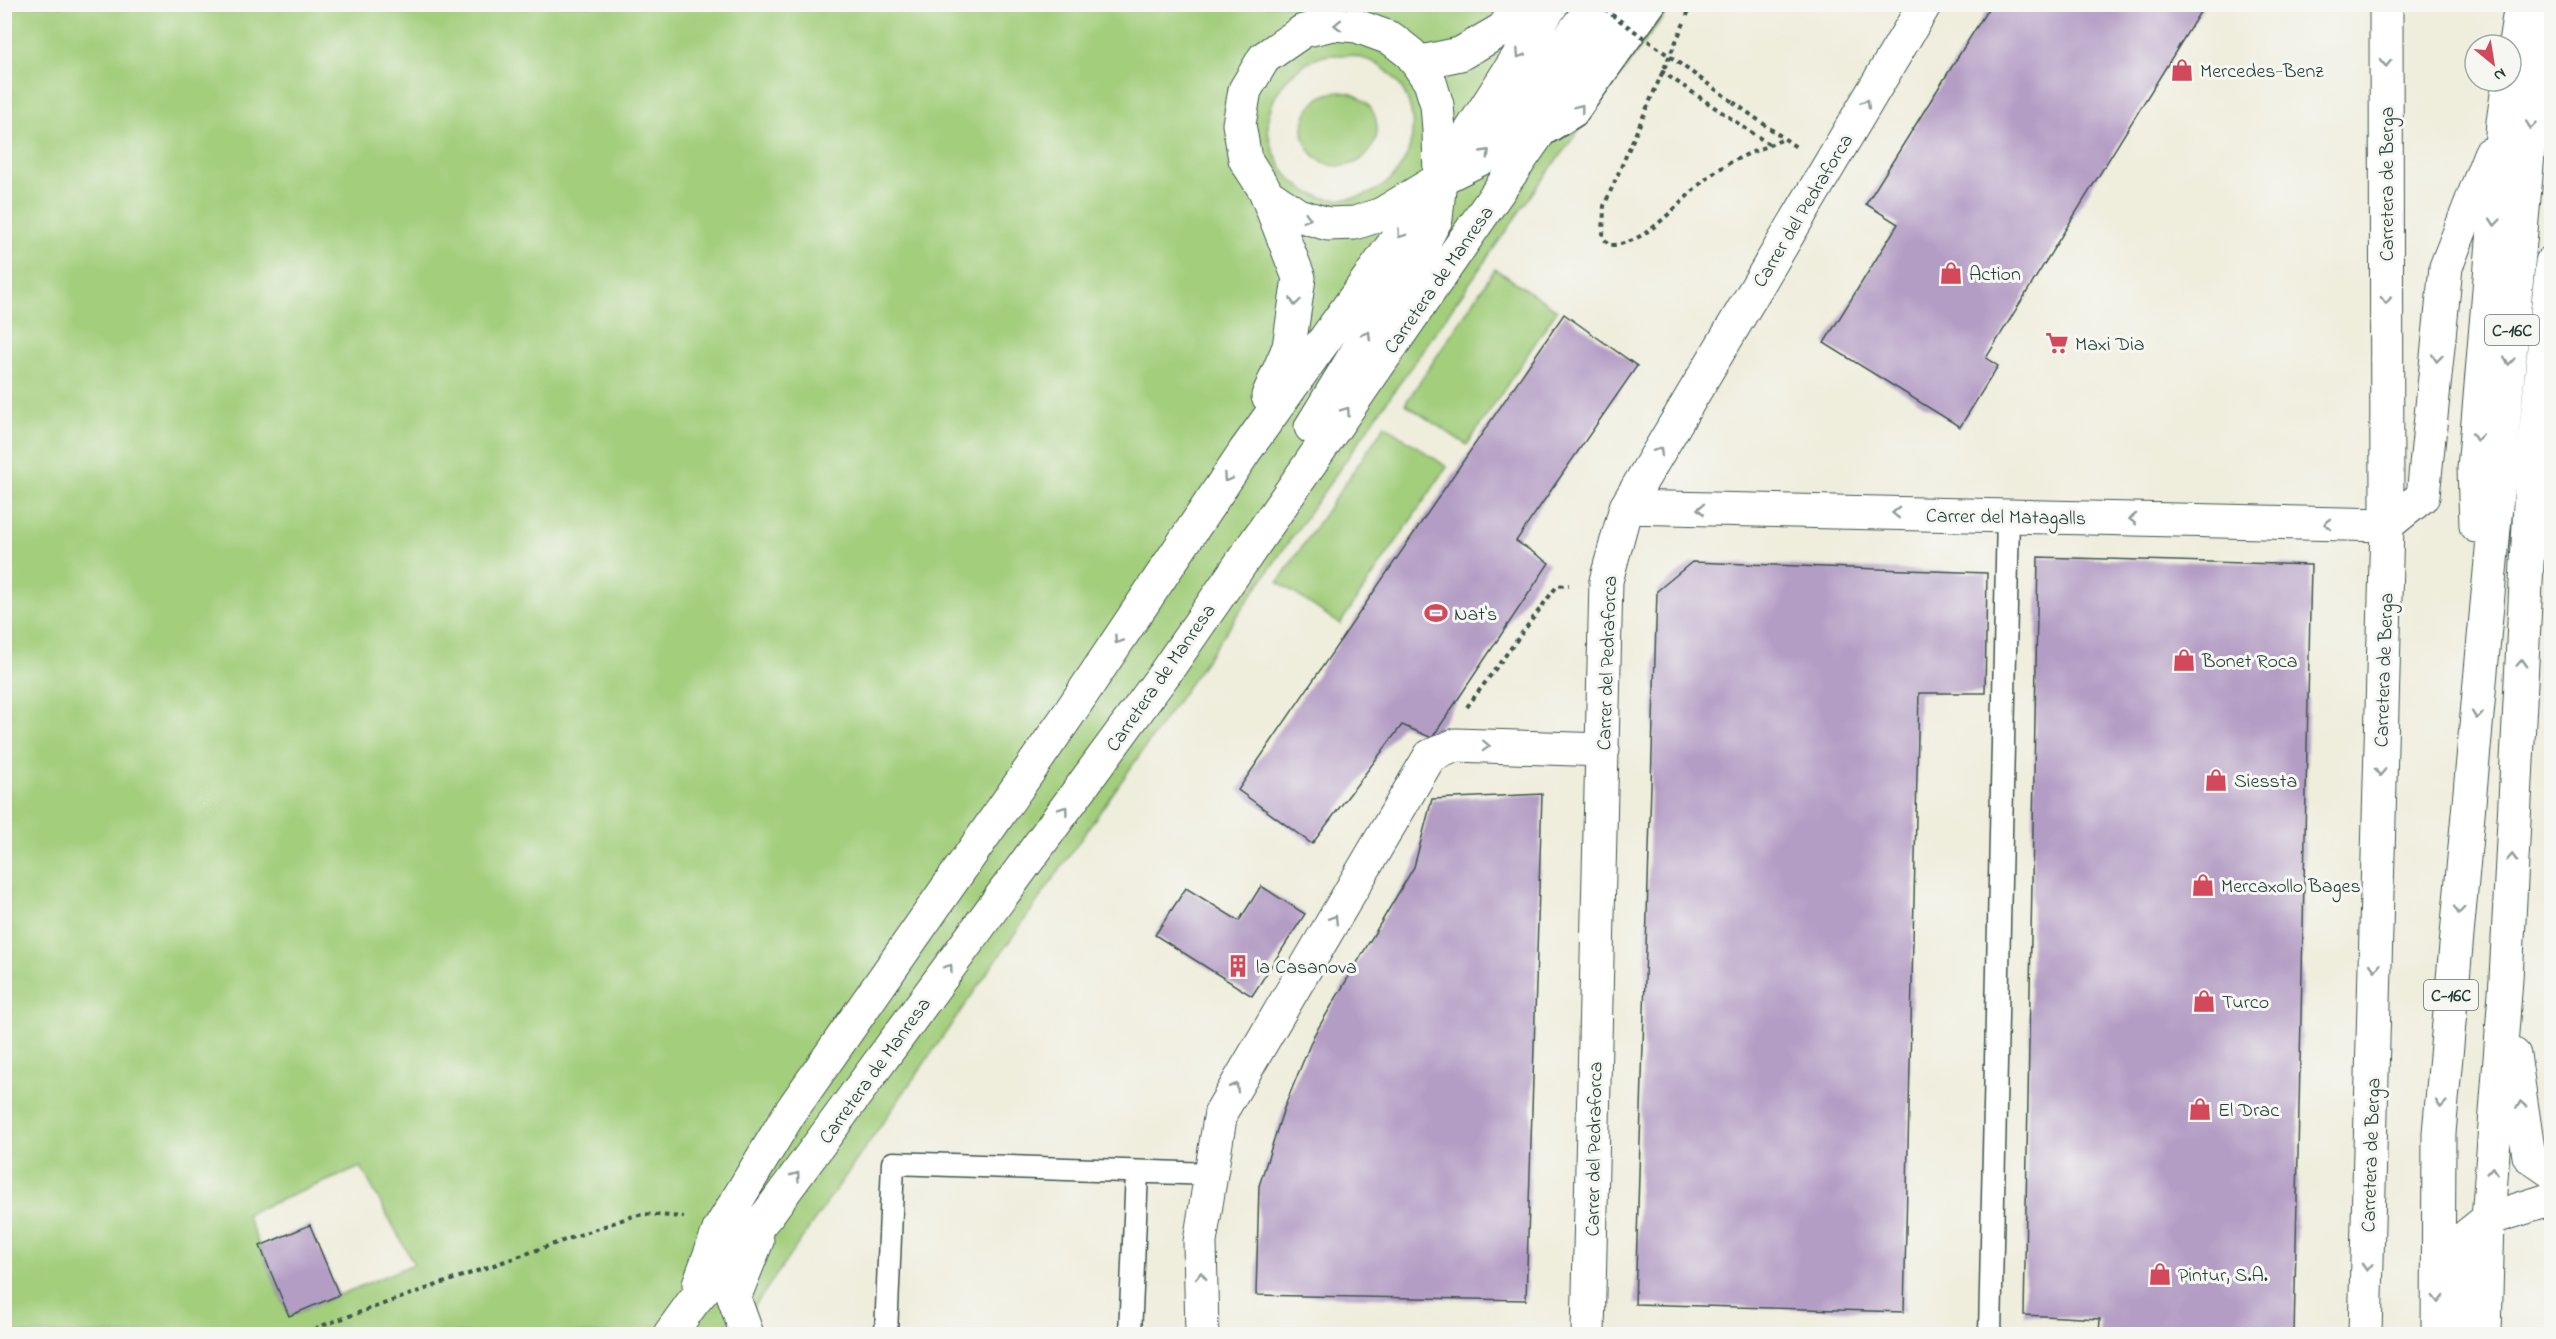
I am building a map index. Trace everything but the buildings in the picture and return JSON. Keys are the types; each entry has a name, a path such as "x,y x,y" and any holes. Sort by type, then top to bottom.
{"main road":[{"path":"1305,4 1264,58 1245,90 1239,124 1245,159 1268,195 1298,215 1328,224 1355,223 1382,214 1440,179 1484,158 1595,4"},
{"path":"1417,63 1460,54 1503,29 1521,4"},
{"path":"693,1302 718,1230 789,1114 1064,721 1245,451 1440,179 1552,4"},
{"name":"Carretera de Manresa","path":"670,1335 693,1302 768,1214 1165,673 1628,4"},
{"name":"Carrer del Pedraforca","path":"1588,1335 1603,750 1605,581 1626,507 1925,4"},
{"name":"Carretera de Berga","path":"2365,1335 2387,525 2386,4"},
{"path":"2517,33 2521,4"},
{"name":"C-16C","path":"2438,1335 2439,1133 2531,121 2548,4"},
{"path":"1236,569 1284,471 1421,248 1436,219 1440,179 1437,105 1430,82 1417,63 1373,19 1357,26 1334,24 1303,31 1264,58"},
{"path":"2482,657 2474,468 2507,93"},
{"path":"2387,525 2423,496 2446,267 2503,122"},
{"path":"1245,451 1289,347 1299,278 1264,187"},
{"name":"C-16C","path":"2485,1335 2488,1219 2506,979 2531,484 2552,262"},
{"name":"Carrer del Matagalls","path":"1626,507 2387,525"},
{"path":"1202,1335 1200,1242 1221,1112 1430,756 1456,745 1603,750"},
{"path":"2506,979 2529,1156 2552,1172"},
{"path":"2462,1335 2463,1239 2488,1219 2552,1199"},
{"path":"747,1335 734,1298 768,1214"}],"lane":[{"path":"1533,142 1576,115 1655,4"},
{"path":"1990,1335 2008,516"},
{"path":"886,1335 893,1163 1211,1174"},
{"path":"1130,1335 1137,1172"}],"path":[{"path":"1595,4 1828,168"},
{"path":"1690,4 1629,152 1604,206 1603,237 1609,245 1621,245 1645,234 1698,185 1722,167 1784,139"},
{"path":"1661,71 1770,145"},
{"path":"1465,709 1557,586 1605,581"},
{"path":"308,1335 324,1325 630,1217 672,1215 718,1230"}],"green space":[{"path":"4,5 1672,5 1536,188 735,1334 5,1334","holes":["1351,55 1377,64 1391,74 1408,101 1412,117 1412,133 1403,163 1383,186 1358,197 1331,199 1305,190 1286,174 1271,144 1268,130 1269,116 1279,90 1299,68 1324,56","361,1167 414,1264 289,1316 246,1214"]},
{"path":"1340,92 1361,98 1371,108 1377,129 1371,150 1361,160 1340,166 1319,160 1309,150 1303,129 1309,108 1319,98"},
{"path":"1495,269 1557,310 1467,445 1405,404"},
{"path":"1385,425 1447,467 1340,624 1278,582"}],"place":[{"name":"Mercedes-Benz","path":"2182,70"},
{"name":"Action","path":"1951,273"},
{"name":"Maxi Dia","path":"2057,343"},
{"name":"Nat's","path":"1436,613"},
{"name":"Bonet Roca","path":"2184,660"},
{"name":"Siessta","path":"2216,780"},
{"name":"Mercaxollo Bages","path":"2203,885"},
{"name":"la Casanova","path":"1238,966"},
{"name":"Turco","path":"2204,1001"},
{"name":"El Drac","path":"2200,1109"},
{"name":"Pintur, S.A.","path":"2160,1274"}]}
